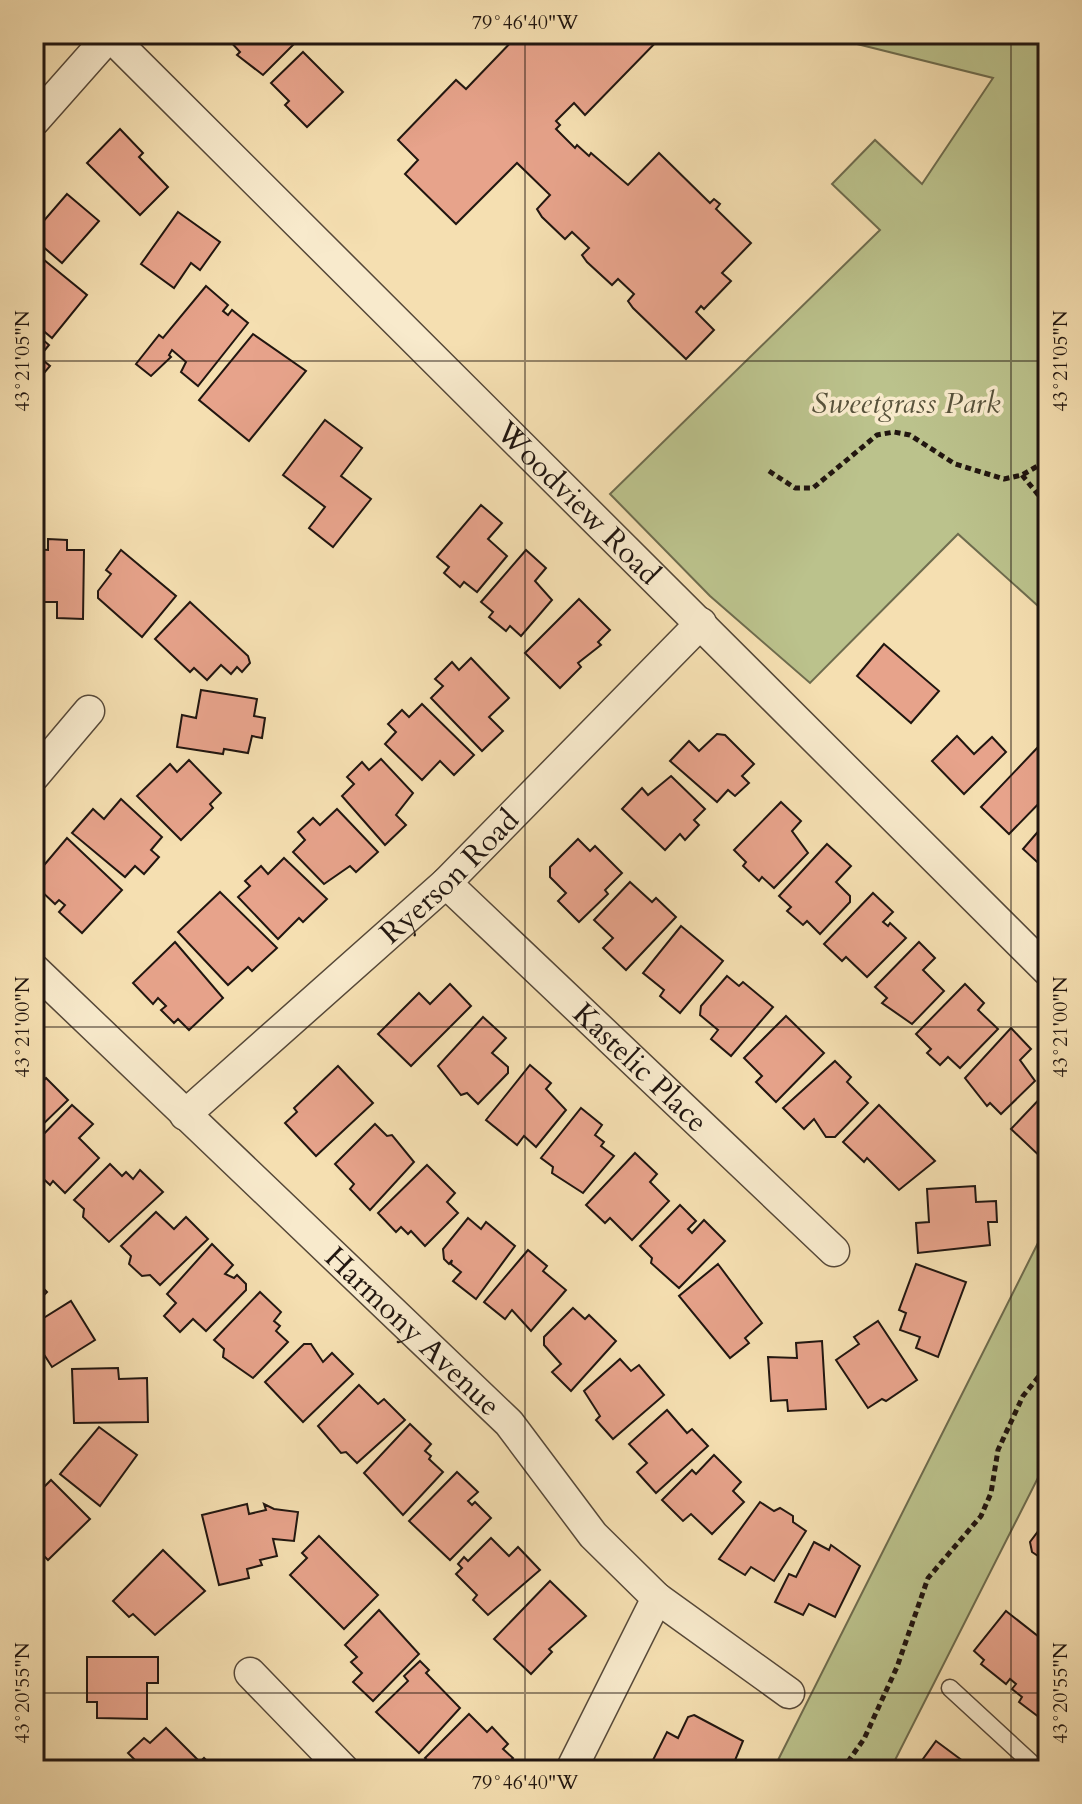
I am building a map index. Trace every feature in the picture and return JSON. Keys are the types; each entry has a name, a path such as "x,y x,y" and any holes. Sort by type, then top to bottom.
{"street":[{"path":"34,121 109,35"},
{"name":"Woodview Road","path":"109,35 1048,971"},
{"name":"Ryerson Road","path":"185,1115 446,883 701,623"},
{"path":"34,776 89,711"},
{"name":"Kastelic Place","path":"446,883 834,1251"},
{"name":"Harmony Avenue","path":"34,969 509,1423 593,1535 657,1598 789,1693"},
{"path":"571,1770 657,1598"},
{"path":"250,1673 344,1770"}],"lane":[{"path":"950,1688 1039,1770"}],"path":[{"path":"769,471 795,488 813,488 877,435 894,432 910,435 955,464 1004,479 1022,475 1048,460"},
{"path":"1022,475 1040,497 1048,494"},
{"path":"842,1770 864,1739 897,1667 928,1578 981,1516 991,1493 998,1450 1023,1396 1048,1365"}],"green space":[{"name":"Sweetgrass Park","path":"817,34 1048,34 1048,615 958,534 810,683 710,596 610,494 880,230 832,184 875,140 922,184 993,78"},
{"path":"1048,1223 1048,1458 890,1770 773,1770"}],"building":[{"path":"228,34 298,34 301,37 263,75 237,55 240,52 229,40 232,37"},
{"path":"512,34 664,34 585,115 574,103 556,121 560,125 556,129 575,148 577,145 589,156 591,153 628,185 659,153 710,203 714,199 720,204 716,209 751,243 722,273 731,281 704,309 701,306 696,312 714,330 686,359 633,308 628,301 634,294 618,279 612,285 587,262 582,255 589,248 572,232 565,239 542,217 537,209 550,195 517,163 456,224 405,174 418,160 398,140 456,80 466,89 516,37"},
{"path":"303,52 343,92 307,127 285,105 289,101 271,83"},
{"path":"120,129 143,153 139,157 168,187 140,215 87,163"},
{"path":"67,194 99,221 62,263 34,239 34,232"},
{"path":"178,212 220,242 200,270 191,263 174,288 141,264"},
{"path":"38,255 87,295 52,338 34,323 34,260"},
{"path":"206,286 228,305 223,311 228,315 232,310 248,323 198,386 181,372 186,362 172,350 171,357 151,376 136,364 159,335 163,338"},
{"path":"34,332 49,345 39,357 50,366 34,385"},
{"path":"253,334 306,371 249,441 199,400"},
{"path":"325,420 362,448 341,476 371,499 333,547 309,528 325,507 283,475"},
{"path":"481,505 502,523 488,539 507,556 477,592 464,582 460,587 444,573 449,567 437,557"},
{"path":"48,539 67,540 67,550 84,550 83,619 57,618 57,602 34,602 34,549 48,550"},
{"path":"121,550 176,596 142,637 98,598 98,591 111,574 106,570"},
{"path":"526,550 546,568 535,581 552,600 521,636 510,626 506,631 489,617 493,612 481,602"},
{"path":"579,599 610,630 598,642 601,645 578,663 581,667 560,688 525,653"},
{"path":"190,602 248,656 250,663 242,672 237,667 231,674 221,665 207,680 194,668 190,672 155,639"},
{"path":"884,644 939,691 911,723 857,676"},
{"path":"471,658 509,698 489,717 503,731 482,751 431,698 443,686 435,679 452,662 459,670"},
{"path":"201,690 257,699 254,716 265,718 262,738 252,736 248,753 224,749 223,754 177,747 182,715 196,718"},
{"path":"422,704 474,755 454,775 440,761 422,780 385,744 396,732 388,724 402,710 409,717"},
{"path":"717,734 725,735 754,764 742,776 749,783 735,796 728,790 717,802 670,761 689,741 699,751"},
{"path":"957,736 974,754 992,737 1006,752 964,794 932,761"},
{"path":"1040,745 1048,752 1048,794 1009,834 981,807"},
{"path":"381,759 413,793 396,815 406,825 385,845 342,796 354,784 347,777 362,762 369,770"},
{"path":"189,760 221,793 210,804 213,808 181,840 137,796 170,764 177,772"},
{"path":"671,776 705,809 694,820 699,825 685,840 680,834 665,850 622,809 642,788 648,795"},
{"path":"121,799 162,837 151,850 159,857 144,874 135,866 125,877 72,833 93,809 104,819"},
{"path":"781,802 801,821 792,831 808,853 774,888 762,877 759,881 743,866 746,862 734,850"},
{"path":"337,809 378,852 356,872 350,866 324,884 293,852 305,840 298,832 313,818 320,825"},
{"path":"1048,820 1048,872 1023,849"},
{"path":"67,838 122,890 82,933 59,912 65,905 59,900 55,904 40,890 43,886 34,877"},
{"path":"578,839 590,851 595,846 622,873 605,890 608,894 579,922 558,901 566,893 550,877 550,867"},
{"path":"827,844 851,866 836,882 850,896 850,902 820,934 807,921 803,925 787,911 791,907 779,896"},
{"path":"284,858 327,899 303,922 299,918 278,939 238,897 250,886 245,881 261,866 268,874"},
{"path":"630,882 652,902 656,898 676,917 626,970 603,948 613,938 594,920"},
{"path":"220,892 277,948 252,971 248,967 228,985 178,932"},
{"path":"873,893 893,912 883,922 888,926 890,923 906,938 867,977 846,957 842,961 824,944"},
{"path":"681,926 723,961 680,1013 660,996 664,990 643,973"},
{"path":"175,942 223,998 189,1030 178,1019 174,1023 161,1010 166,1006 158,998 153,1004 133,983"},
{"path":"919,942 935,958 923,970 944,991 912,1024 882,1003 887,998 875,987"},
{"path":"727,976 739,986 743,982 773,1007 731,1056 711,1039 718,1030 700,1015 701,1006"},
{"path":"450,984 471,1006 411,1066 378,1034 419,993 430,1004"},
{"path":"965,984 984,1003 978,1010 998,1029 960,1068 948,1057 940,1065 927,1053 931,1049 916,1034"},
{"path":"786,1016 824,1053 776,1102 756,1082 762,1076 744,1058"},
{"path":"483,1017 506,1038 492,1053 508,1067 508,1073 478,1104 467,1093 461,1095 438,1066"},
{"path":"1011,1028 1031,1049 1020,1060 1035,1081 1001,1114 990,1103 987,1106 965,1078"},
{"path":"835,1061 851,1077 847,1082 868,1103 835,1137 826,1137 814,1119 804,1129 783,1108"},
{"path":"530,1065 551,1083 546,1089 566,1110 536,1147 524,1136 517,1145 486,1120"},
{"path":"338,1066 373,1103 316,1156 285,1123 297,1112 294,1108"},
{"path":"46,1078 68,1100 34,1133 34,1091"},
{"path":"1048,1090 1048,1164 1011,1129"},
{"path":"72,1105 93,1124 79,1138 99,1158 65,1193 53,1181 50,1185 34,1170 37,1165 34,1144"},
{"path":"879,1105 935,1161 899,1190 867,1158 864,1162 843,1142"},
{"path":"581,1108 602,1125 595,1135 604,1142 601,1146 614,1156 583,1193 552,1173 553,1167 541,1158"},
{"path":"375,1124 387,1136 392,1135 414,1162 370,1210 350,1189 354,1184 335,1164"},
{"path":"635,1153 657,1174 650,1182 669,1201 632,1240 610,1218 605,1223 586,1205"},
{"path":"110,1164 122,1176 126,1172 133,1179 140,1170 163,1192 109,1242 83,1217 84,1209 74,1200"},
{"path":"427,1165 455,1193 447,1202 458,1213 425,1246 411,1231 408,1234 401,1227 396,1232 378,1213"},
{"path":"975,1186 976,1202 996,1201 997,1222 988,1222 990,1245 918,1253 916,1223 929,1222 927,1189"},
{"path":"680,1205 696,1221 688,1229 692,1233 704,1220 725,1241 679,1288 651,1263 652,1258 640,1246"},
{"path":"156,1212 174,1229 186,1217 208,1239 160,1285 150,1275 142,1276 129,1264 131,1256 121,1246"},
{"path":"468,1218 481,1229 486,1222 515,1246 476,1299 453,1281 461,1272 451,1264 452,1260 449,1264 444,1259 443,1249"},
{"path":"212,1244 233,1265 225,1274 234,1278 237,1275 246,1284 246,1290 206,1331 193,1319 180,1332 164,1316 176,1303 167,1294"},
{"path":"528,1250 547,1266 543,1271 566,1290 531,1331 512,1310 505,1319 484,1302"},
{"path":"718,1264 762,1323 745,1338 749,1343 730,1358 679,1296"},
{"path":"916,1264 966,1282 938,1357 916,1348 920,1337 900,1330 906,1313 899,1310"},
{"path":"34,1279 47,1292 34,1305"},
{"path":"260,1292 281,1312 274,1321 280,1326 276,1331 288,1342 253,1378 223,1357 224,1349 214,1340"},
{"path":"71,1301 95,1340 52,1367 34,1339 34,1324"},
{"path":"573,1308 585,1319 589,1315 616,1341 571,1391 552,1372 561,1364 544,1345 544,1337"},
{"path":"878,1321 917,1380 886,1401 882,1399 868,1408 836,1360 859,1344 854,1337"},
{"path":"822,1341 826,1409 788,1411 787,1400 771,1401 768,1357 797,1358 796,1343"},
{"path":"304,1344 311,1344 323,1362 332,1353 353,1374 303,1422 265,1382"},
{"path":"620,1359 631,1371 639,1365 664,1395 613,1439 596,1420 600,1416 584,1391"},
{"path":"118,1368 119,1379 147,1378 148,1422 74,1423 72,1369"},
{"path":"359,1385 378,1404 384,1399 405,1420 357,1463 346,1452 341,1453 318,1426"},
{"path":"667,1410 687,1433 692,1429 708,1446 656,1493 637,1472 647,1463 629,1444"},
{"path":"410,1424 431,1444 425,1451 443,1472 403,1515 364,1473"},
{"path":"99,1427 137,1455 100,1506 60,1474"},
{"path":"714,1455 741,1482 733,1491 744,1502 712,1534 691,1514 683,1521 662,1500 692,1470 696,1474"},
{"path":"457,1472 478,1492 468,1501 472,1505 475,1502 491,1518 450,1560 409,1521"},
{"path":"51,1480 90,1519 48,1560 34,1546 34,1497"},
{"path":"760,1502 774,1511 780,1508 793,1516 793,1522 806,1531 774,1581 751,1567 745,1575 719,1559"},
{"path":"247,1504 249,1514 266,1510 264,1504 274,1509 298,1512 294,1541 273,1539 277,1556 260,1560 262,1565 247,1569 249,1578 219,1585 202,1515"},
{"path":"1048,1518 1048,1555 1038,1556 1032,1552 1030,1542"},
{"path":"319,1536 378,1595 344,1629 290,1575 307,1558 302,1553"},
{"path":"491,1538 509,1556 518,1547 540,1570 488,1615 473,1600 477,1595 456,1574 462,1568 458,1564 464,1557 468,1561"},
{"path":"814,1542 829,1550 831,1545 860,1566 835,1617 809,1604 803,1615 775,1602 789,1574 796,1577"},
{"path":"163,1550 205,1591 155,1635 133,1614 129,1617 113,1601"},
{"path":"550,1581 586,1616 549,1649 552,1652 531,1674 494,1639"},
{"path":"379,1610 419,1654 373,1701 353,1682 362,1673 351,1662 357,1657 345,1645"},
{"path":"1006,1611 1048,1644 1048,1717 1044,1721 1019,1702 1022,1697 1012,1689 1016,1684 1010,1679 1006,1684 981,1664 984,1660 974,1651"},
{"path":"87,1657 158,1657 158,1683 147,1683 147,1719 97,1718 97,1702 87,1702"},
{"path":"420,1661 429,1670 426,1673 460,1708 419,1753 376,1712 408,1681 404,1676"},
{"path":"469,1714 487,1732 492,1727 508,1744 503,1749 513,1758 502,1770 437,1770 425,1758"},
{"path":"694,1715 743,1741 731,1770 669,1770 652,1762 667,1732 678,1738 688,1717"},
{"path":"166,1728 200,1762 204,1758 216,1770 145,1770 128,1753 144,1738 150,1743"},
{"path":"936,1741 975,1770 915,1770"}]}
